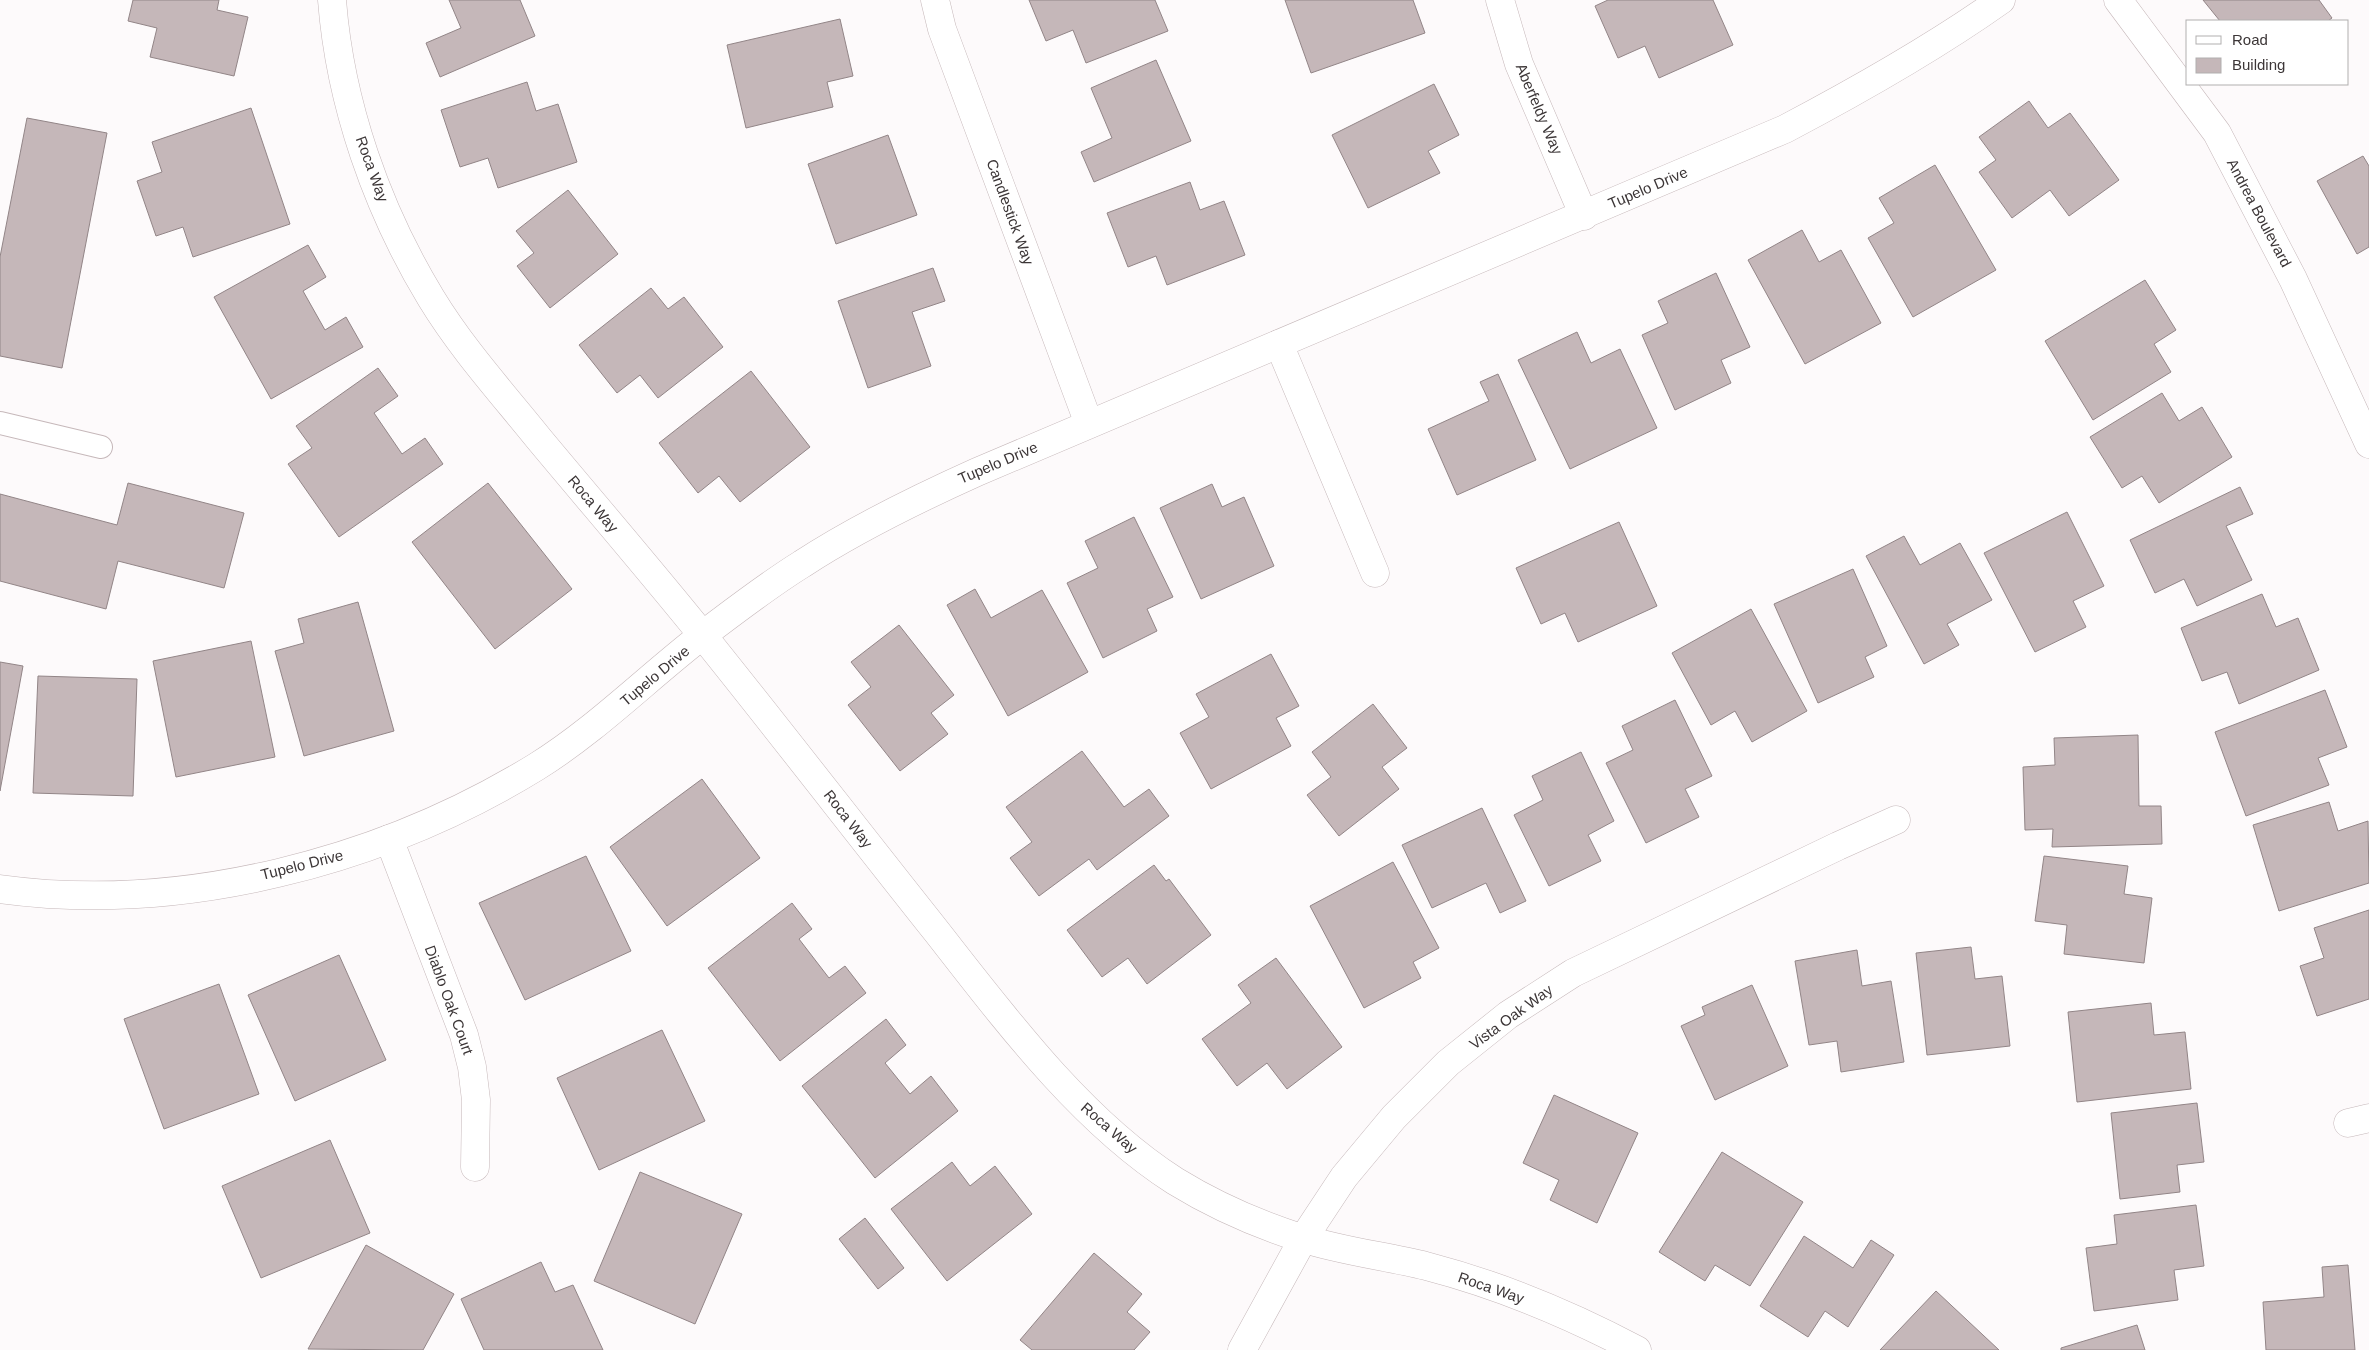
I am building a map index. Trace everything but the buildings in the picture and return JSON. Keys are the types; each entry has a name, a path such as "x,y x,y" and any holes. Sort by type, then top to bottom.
{"street":[{"name":"Roca Way","path":"332,0 347,94 368,165 396,234 431,298 474,360 703,636 966,969 1070,1092 1119,1140 1175,1181 1236,1214 1303,1239 1427,1267 1494,1287 1593,1326 1637,1350"},
{"name":"Candlestick Way","path":"935,0 942,29 1089,424"},
{"name":"Aberfeldy Way","path":"1500,0 1519,64 1584,216"},
{"name":"Tupelo Drive","path":"0,889 30,893 118,895 207,886 293,869 389,840 460,809 536,766 609,715 703,636 801,564 905,505 1089,424 1785,130 1878,80 1968,24 2001,0"},
{"name":"Andrea Boulevard","path":"2118,0 2217,133 2293,279 2366,428"},
{"path":"1279,344 1375,573"},
{"name":"Vista Oak Way","path":"1242,1350 1303,1239 1344,1177 1394,1117 1448,1063 1508,1015 1574,973 1829,850 1896,820"},
{"name":"Diablo Oak Court","path":"389,840 464,1035 472,1067 476,1100 475,1167"}],"lane":[{"path":"0,423 101,447"}]}
